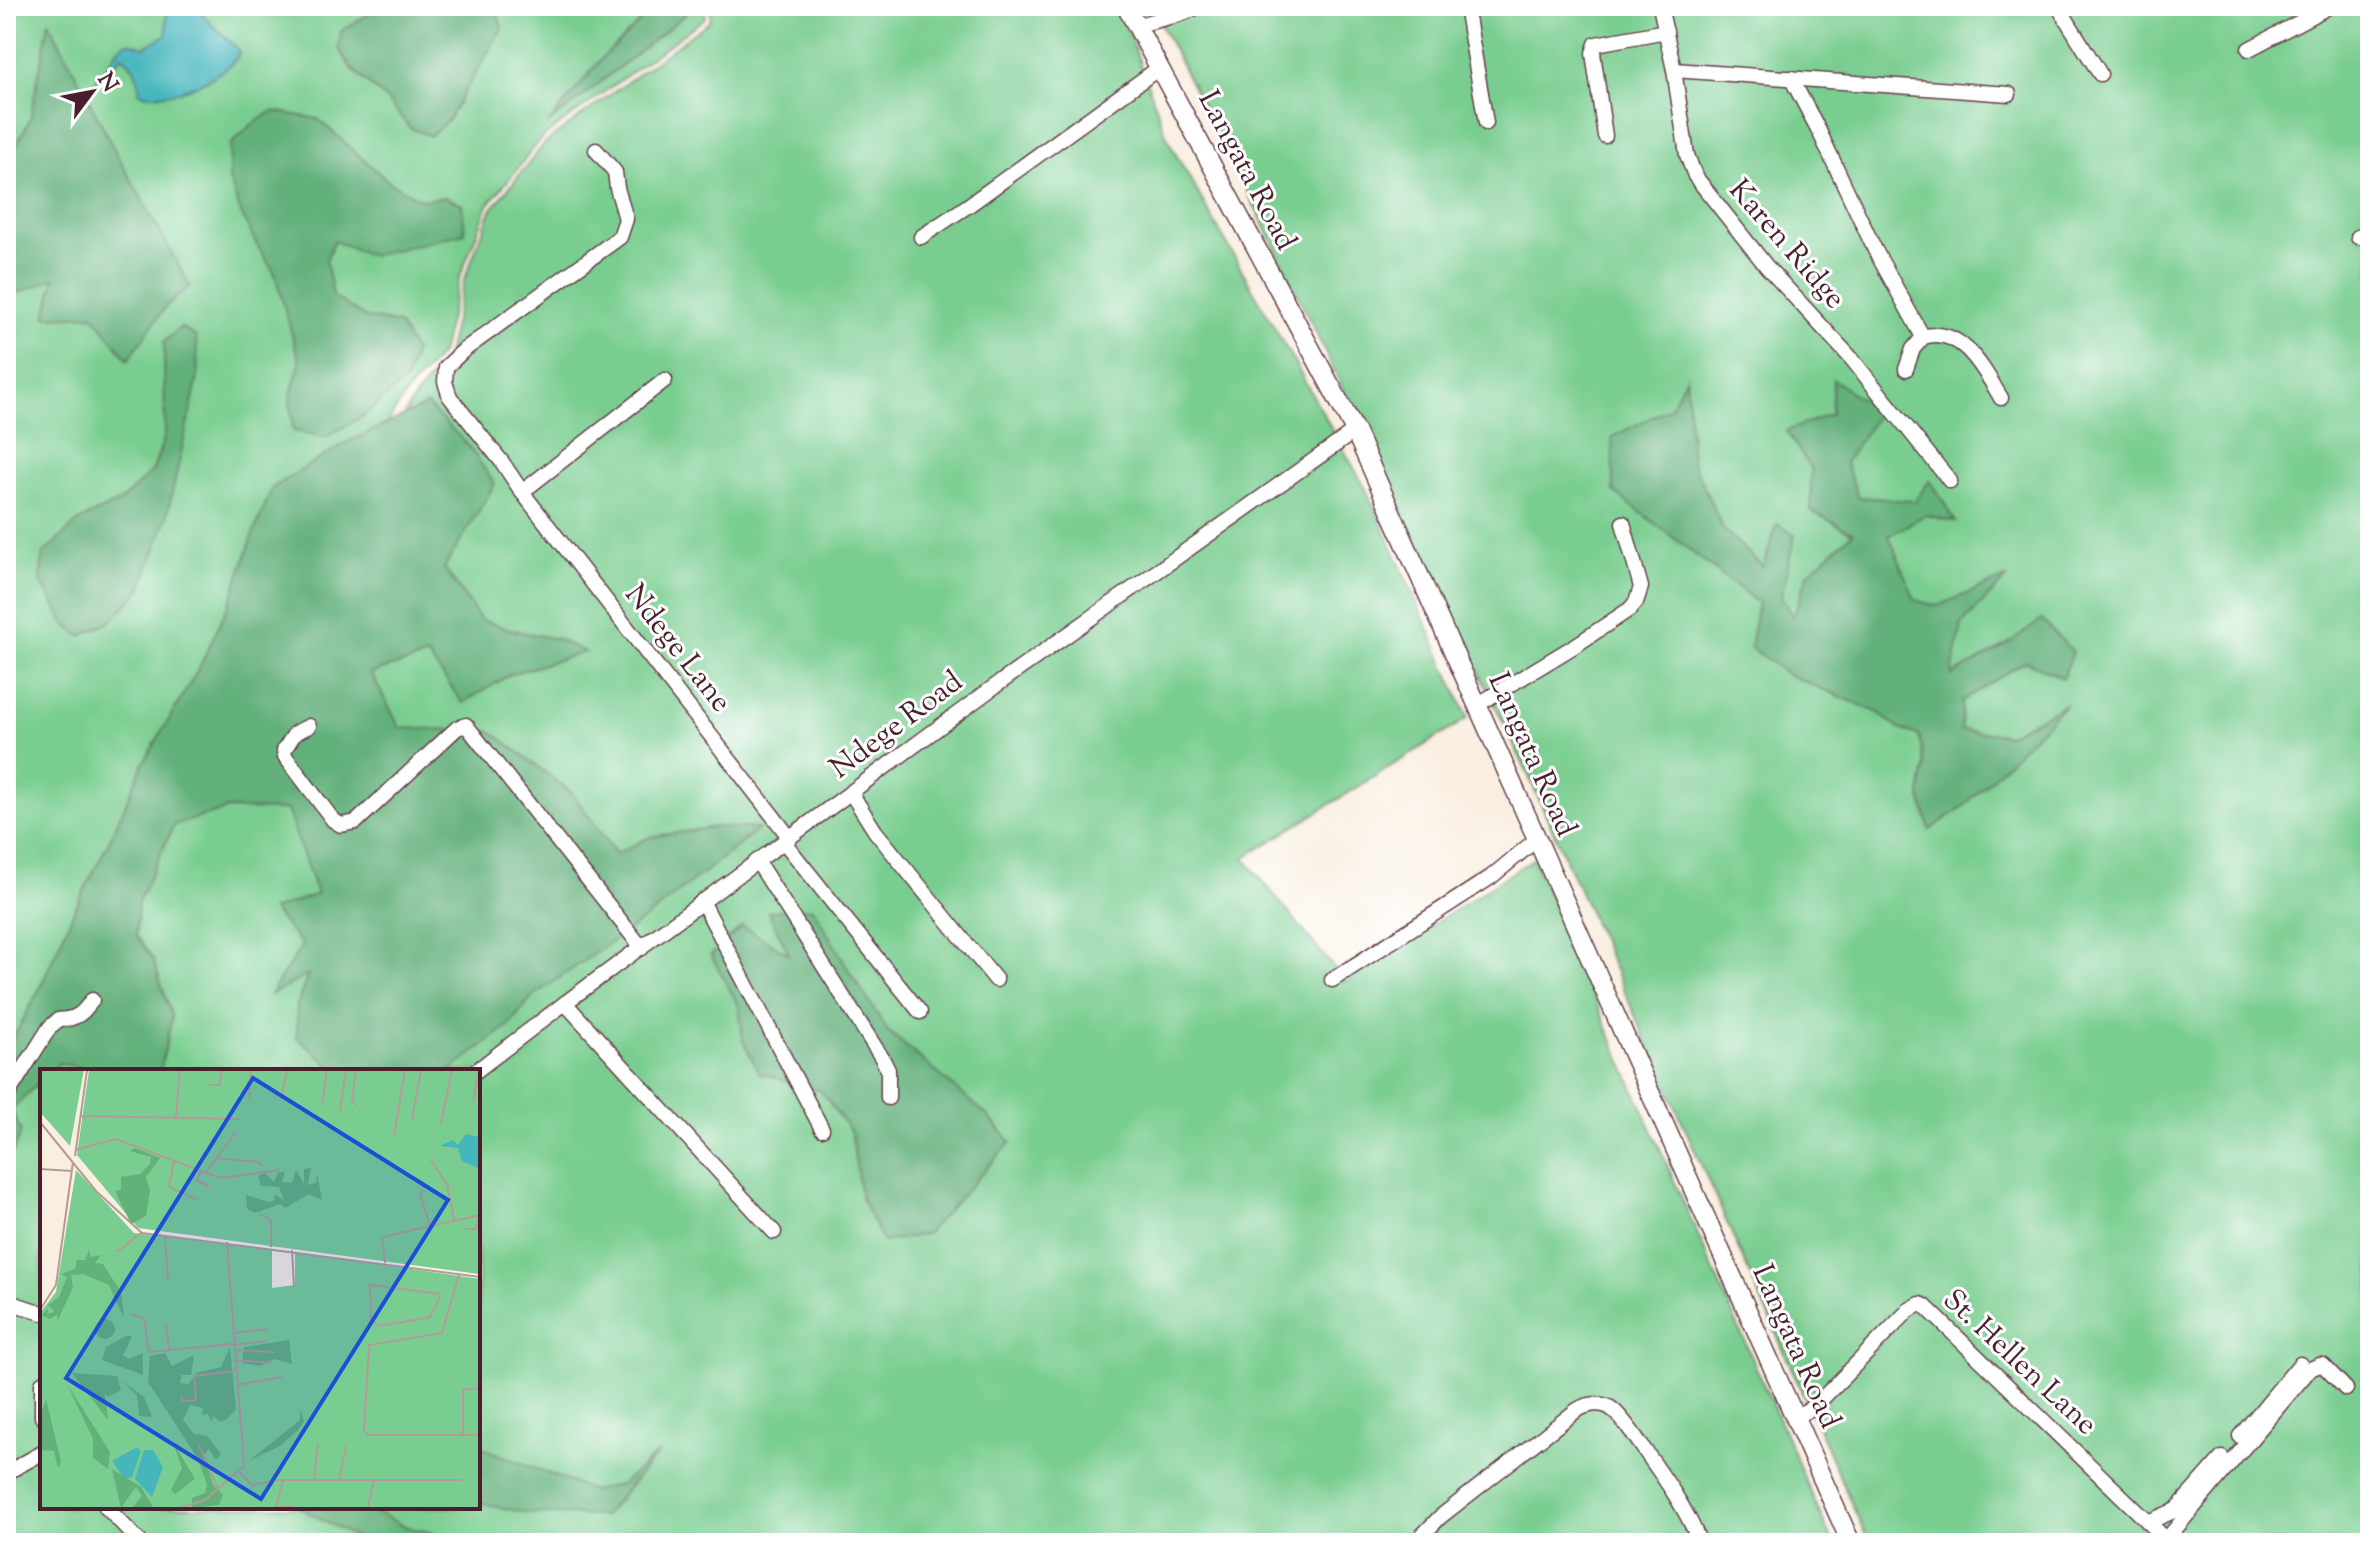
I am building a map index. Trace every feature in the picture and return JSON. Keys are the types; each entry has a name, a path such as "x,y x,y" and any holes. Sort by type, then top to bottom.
{"main road":[{"name":"Langata Road","path":"1126,6 1355,431 1851,1543"}],"street":[{"path":"1135,26 1192,11 1198,6"},
{"path":"1466,6 1486,123"},
{"name":"Karen Ridge","path":"1660,6 1674,70 1684,139 1695,176 1767,267 1851,358 1950,481"},
{"path":"2058,6 2100,74"},
{"path":"2249,49 2330,6"},
{"path":"1605,136 1593,53 1596,44 1666,31"},
{"path":"921,237 1159,68"},
{"path":"1674,70 2009,94"},
{"path":"1791,78 1875,250 1923,337"},
{"name":"Ndege Lane","path":"596,150 615,172 626,219 620,237 450,362 444,373 450,397 920,1012"},
{"path":"1906,369 1913,349 1923,337 1933,334 1961,343 1980,363 2001,398"},
{"path":"522,492 665,380"},
{"name":"Ndege Road","path":"479,1069 991,689 1355,431"},
{"path":"1477,705 1576,645 1636,602 1641,587 1623,523"},
{"path":"309,726 295,733 284,750 285,756 333,820 341,825 356,822 457,728 466,725 642,948"},
{"path":"851,793 875,831 996,980"},
{"path":"1332,980 1491,877 1537,839"},
{"path":"757,861 882,1058 888,1070 888,1098"},
{"path":"702,901 822,1129"},
{"path":"6,1097 50,1027 58,1020 73,1019 82,1014 92,1000"},
{"path":"565,1003 774,1232"},
{"path":"6,1301 40,1312"},
{"name":"St. Hellen Lane","path":"1795,1417 1815,1406 1909,1310 1920,1304 1930,1308 2168,1541"},
{"path":"2148,1522 2181,1505 2300,1364"},
{"path":"2168,1541 2310,1369 2323,1365 2346,1389"},
{"path":"1415,1543 1440,1517 1577,1410 1597,1404 1612,1410 1631,1431 1690,1516 1700,1543"},
{"path":"6,1473 40,1454"},
{"path":"108,1509 141,1543"}],"green space":[{"path":"6,6 706,6 705,18 542,138 488,205 459,279 441,354 410,388 318,529 6,1089"},
{"path":"376,6 480,6 498,14 502,28 448,120 430,136 410,128 388,101 351,68 339,49 341,31 372,12"},
{"path":"649,6 688,6 686,14 548,124 602,58 639,23"},
{"path":"711,6 1119,6 1169,142 1367,491 1468,718 1244,858 1345,982 1533,859 1833,1543 6,1543 6,1093 172,782 417,394 446,359 464,280 491,210 546,142 710,21"},
{"path":"1151,6 2370,6 2370,1543 1869,1543 1528,774 1263,223"},
{"path":"49,22 114,149 190,286 166,306 128,360 93,315 46,317 55,278 10,296 6,301 6,165 30,119"},
{"path":"273,111 318,119 389,182 422,200 445,197 462,204 465,233 371,256 334,241 326,260 333,296 364,317 399,324 415,352 406,380 365,415 326,437 293,431 290,398 300,363 275,274 240,211 229,179 230,145 251,125"},
{"path":"181,327 196,337 198,377 166,520 141,589 110,622 81,636 66,625 40,581 43,554 80,520 121,501 153,470 165,435 164,342"},
{"path":"1686,376 1692,461 1723,529 1763,567 1777,524 1795,535 1781,596 1793,618 1808,573 1853,533 1811,511 1811,469 1786,431 1831,414 1833,379 1879,412 1845,462 1858,497 1915,501 1930,480 1956,522 1925,515 1889,536 1915,600 1937,606 2008,577 1962,624 1952,675 2003,647 2042,620 2073,652 2063,678 2025,661 1962,701 1961,730 2007,735 2066,704 1965,805 1930,830 1920,794 1925,766 1919,735 1899,729 1879,713 1787,674 1750,647 1758,603 1614,492 1612,437 1671,407"},
{"path":"427,405 467,444 495,484 444,568 481,620 557,639 585,652 511,674 463,703 428,656 371,673 400,728 491,731 572,793 616,854 650,837 715,827 759,829 646,918 533,996 508,1026 453,1069 335,1069 297,1038 297,1005 308,975 270,995 302,945 272,910 317,894 287,810 228,809 174,825 138,902 136,935 153,959 172,1017 160,1069 88,1069 59,1063 53,1069 40,1069 40,1081 12,1109 21,1132 14,1151 6,1157 6,1047 39,990 143,764 200,666 233,595 272,488 346,443"},
{"path":"813,908 888,1031 987,1115 1011,1142 926,1234 883,1242 861,1198 851,1132 821,1091 759,1073 743,1040 739,1006 711,955 742,926 789,954 768,911"},
{"path":"480,1447 593,1491 622,1484 659,1452 604,1516 527,1513 480,1502"},
{"path":"302,1509 369,1509 406,1527 479,1543 366,1543"}],"water":[{"path":"167,6 196,6 238,49 239,54 232,63 208,79 163,94 139,92 135,71 121,56 106,78 97,82 122,45 130,43 145,47 166,35"}]}
